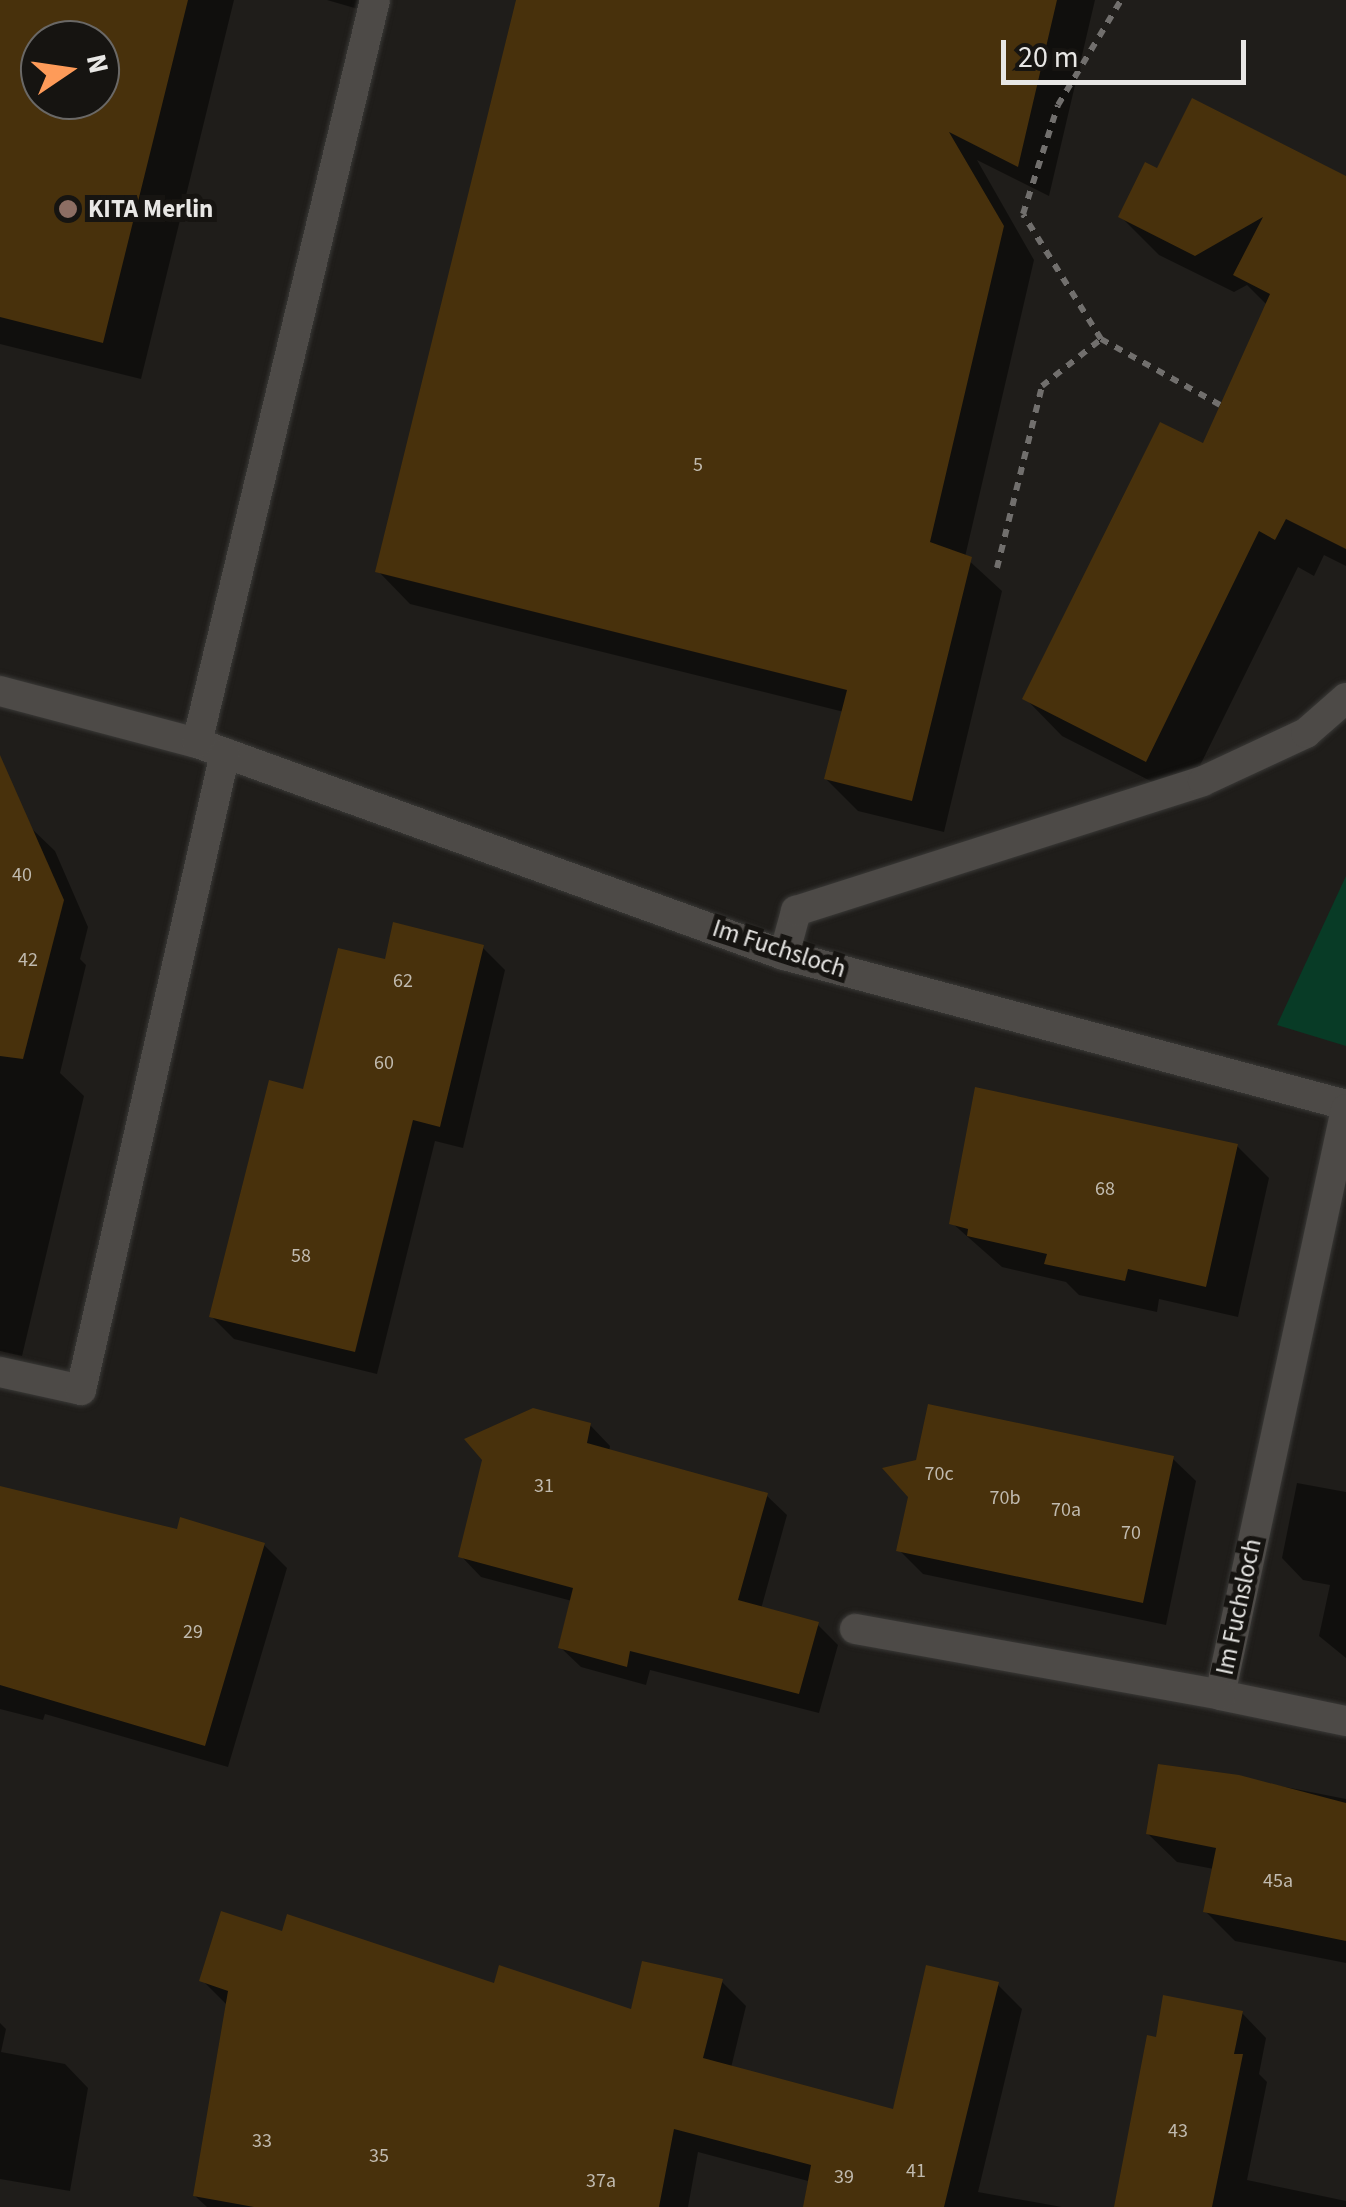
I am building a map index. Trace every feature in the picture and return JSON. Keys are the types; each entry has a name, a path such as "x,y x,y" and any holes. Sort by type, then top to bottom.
{"street":[{"path":"0,1372 81,1390 211,748 374,0"},
{"name":"Im Fuchsloch","path":"0,690 211,748 784,954 1346,1107 1220,1694"},
{"path":"784,954 796,911 1203,781 1306,733 1346,698"},
{"name":"Im Fuchsloch","path":"856,1630 1220,1694 1346,1721"}],"path":[{"path":"1121,0 1058,105 1023,214 1101,339 1220,405"},
{"path":"997,568 1042,386 1101,339"}],"green space":[{"path":"1346,876 1346,1046 1277,1025"}],"building":[{"name":"KITA Merlin","path":"0,0 188,0 103,343 0,317"},
{"path":"516,0 1057,0 1018,167 949,132 1004,226 930,542 972,557 912,801 824,779 847,690 375,572"},
{"path":"1192,98 1346,176 1346,549 1286,519 1275,540 1259,531 1146,762 1022,699 1160,422 1203,443 1270,294 1233,275 1263,217 1195,256 1118,217 1145,162 1157,168"},
{"path":"0,755 64,900 23,1059 0,1056"},
{"path":"393,922 484,945 440,1127 413,1120 355,1352 209,1317 269,1080 303,1089 338,948 385,959"},
{"path":"975,1087 1238,1144 1206,1287 1128,1269 1125,1281 1044,1264 1047,1254 967,1236 968,1229 949,1224"},
{"path":"928,1404 1174,1456 1143,1603 896,1551 908,1497 882,1468 916,1460"},
{"path":"533,1408 591,1423 587,1443 768,1493 738,1600 819,1622 799,1694 630,1651 627,1667 558,1648 573,1588 458,1557 482,1460 464,1439"},
{"path":"0,1486 177,1529 180,1517 265,1543 205,1746 0,1685"},
{"path":"1158,1764 1239,1775 1346,1803 1346,1941 1203,1912 1216,1848 1146,1834"},
{"path":"221,1911 282,1931 287,1914 494,1983 499,1965 631,2009 642,1961 723,1979 703,2058 893,2109 926,1965 999,1982 944,2207 803,2207 811,2165 674,2129 659,2207 254,2207 193,2196 228,1991 199,1981"},
{"path":"1163,1995 1243,2011 1234,2054 1243,2054 1212,2207 1114,2207 1147,2035 1156,2037"}],"place":[{"name":"KITA Merlin","path":"68,209"}]}
